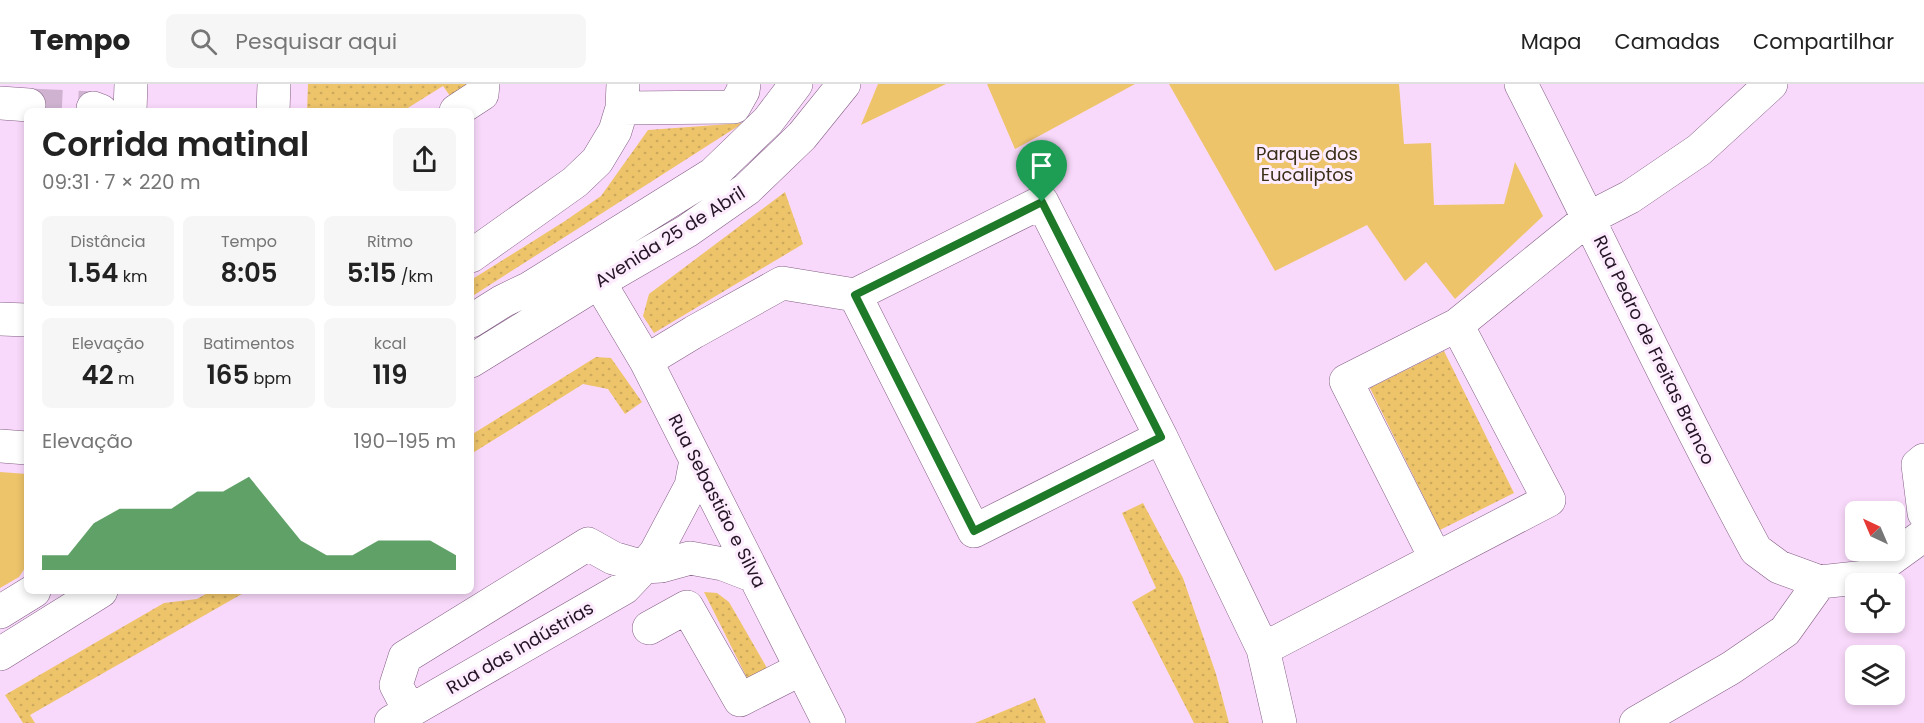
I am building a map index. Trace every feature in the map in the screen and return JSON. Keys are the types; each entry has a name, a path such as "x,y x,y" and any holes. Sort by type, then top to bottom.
{"street":[{"path":"130,108 131,84"},
{"path":"273,108 274,84"},
{"path":"461,108 482,94 483,84"},
{"path":"474,254 575,182 597,161 615,131 622,96 734,108 744,84"},
{"name":"Avenida 25 de Abril","path":"474,319 530,288 713,174 768,121 796,84"},
{"name":"Avenida 25 de Abril","path":"474,359 687,231 747,189 802,136 844,84"},
{"name":"Rua Pedro de Freitas Branco","path":"1521,84 1675,395 1756,550 1779,567 1820,582"},
{"path":"1436,559 1346,381 1457,324 1589,218 1630,197 1699,150 1771,84"},
{"path":"646,361 782,283 855,295 1042,202 1161,437 1263,649 1281,723"},
{"name":"Rua Sebastião e Silva","path":"599,282 646,361 829,723"},
{"path":"855,295 974,531 1161,437"},
{"path":"0,319 24,320"},
{"path":"1263,649 1549,500 1457,324"},
{"path":"0,446 24,448"},
{"name":"Rua das Indústrias","path":"400,717 624,588 656,552 691,486 696,460"},
{"path":"1924,460 1918,465 1924,513"},
{"path":"1636,723 1731,668 1785,631 1820,582 1866,577 1924,535"},
{"path":"400,717 396,685 405,657 588,544 613,558 645,567 661,566 690,558 723,564 754,576"},
{"path":"0,612 29,594"},
{"path":"0,654 97,594"},
{"path":"649,628 687,608 740,700 801,669"}],"green space":[{"path":"308,84 478,84 455,103 443,86 408,108 307,108"},
{"path":"878,84 946,84 861,125"},
{"path":"987,84 1135,84 1015,149"},
{"name":"Parque dos Eucaliptos","path":"1169,84 1399,84 1404,144 1431,143 1434,205 1504,204 1515,162 1543,216 1455,299 1426,262 1405,281 1367,225 1275,271"},
{"path":"743,123 474,295 474,278 601,196 648,130"},
{"path":"785,192 803,244 654,333 643,316 649,294"},
{"path":"1444,351 1514,493 1440,530 1370,388"},
{"path":"596,357 611,358 642,402 625,414 608,389 583,384 474,452 474,433"},
{"path":"0,472 24,474 24,570 19,577 0,588"},
{"path":"1143,503 1183,578 1216,674 1229,723 1194,723 1132,602 1156,588 1122,513"},
{"path":"704,592 717,593 729,602 771,675 750,684"},
{"path":"206,594 242,594 30,715 35,723 23,723 5,695 164,603 197,599"},
{"path":"1035,698 1046,723 975,723"}],"tunnel":[{"path":"29,105 93,108"}],"route":[{"path":"1042,202 1161,437 974,531 855,295 1042,202"}]}
